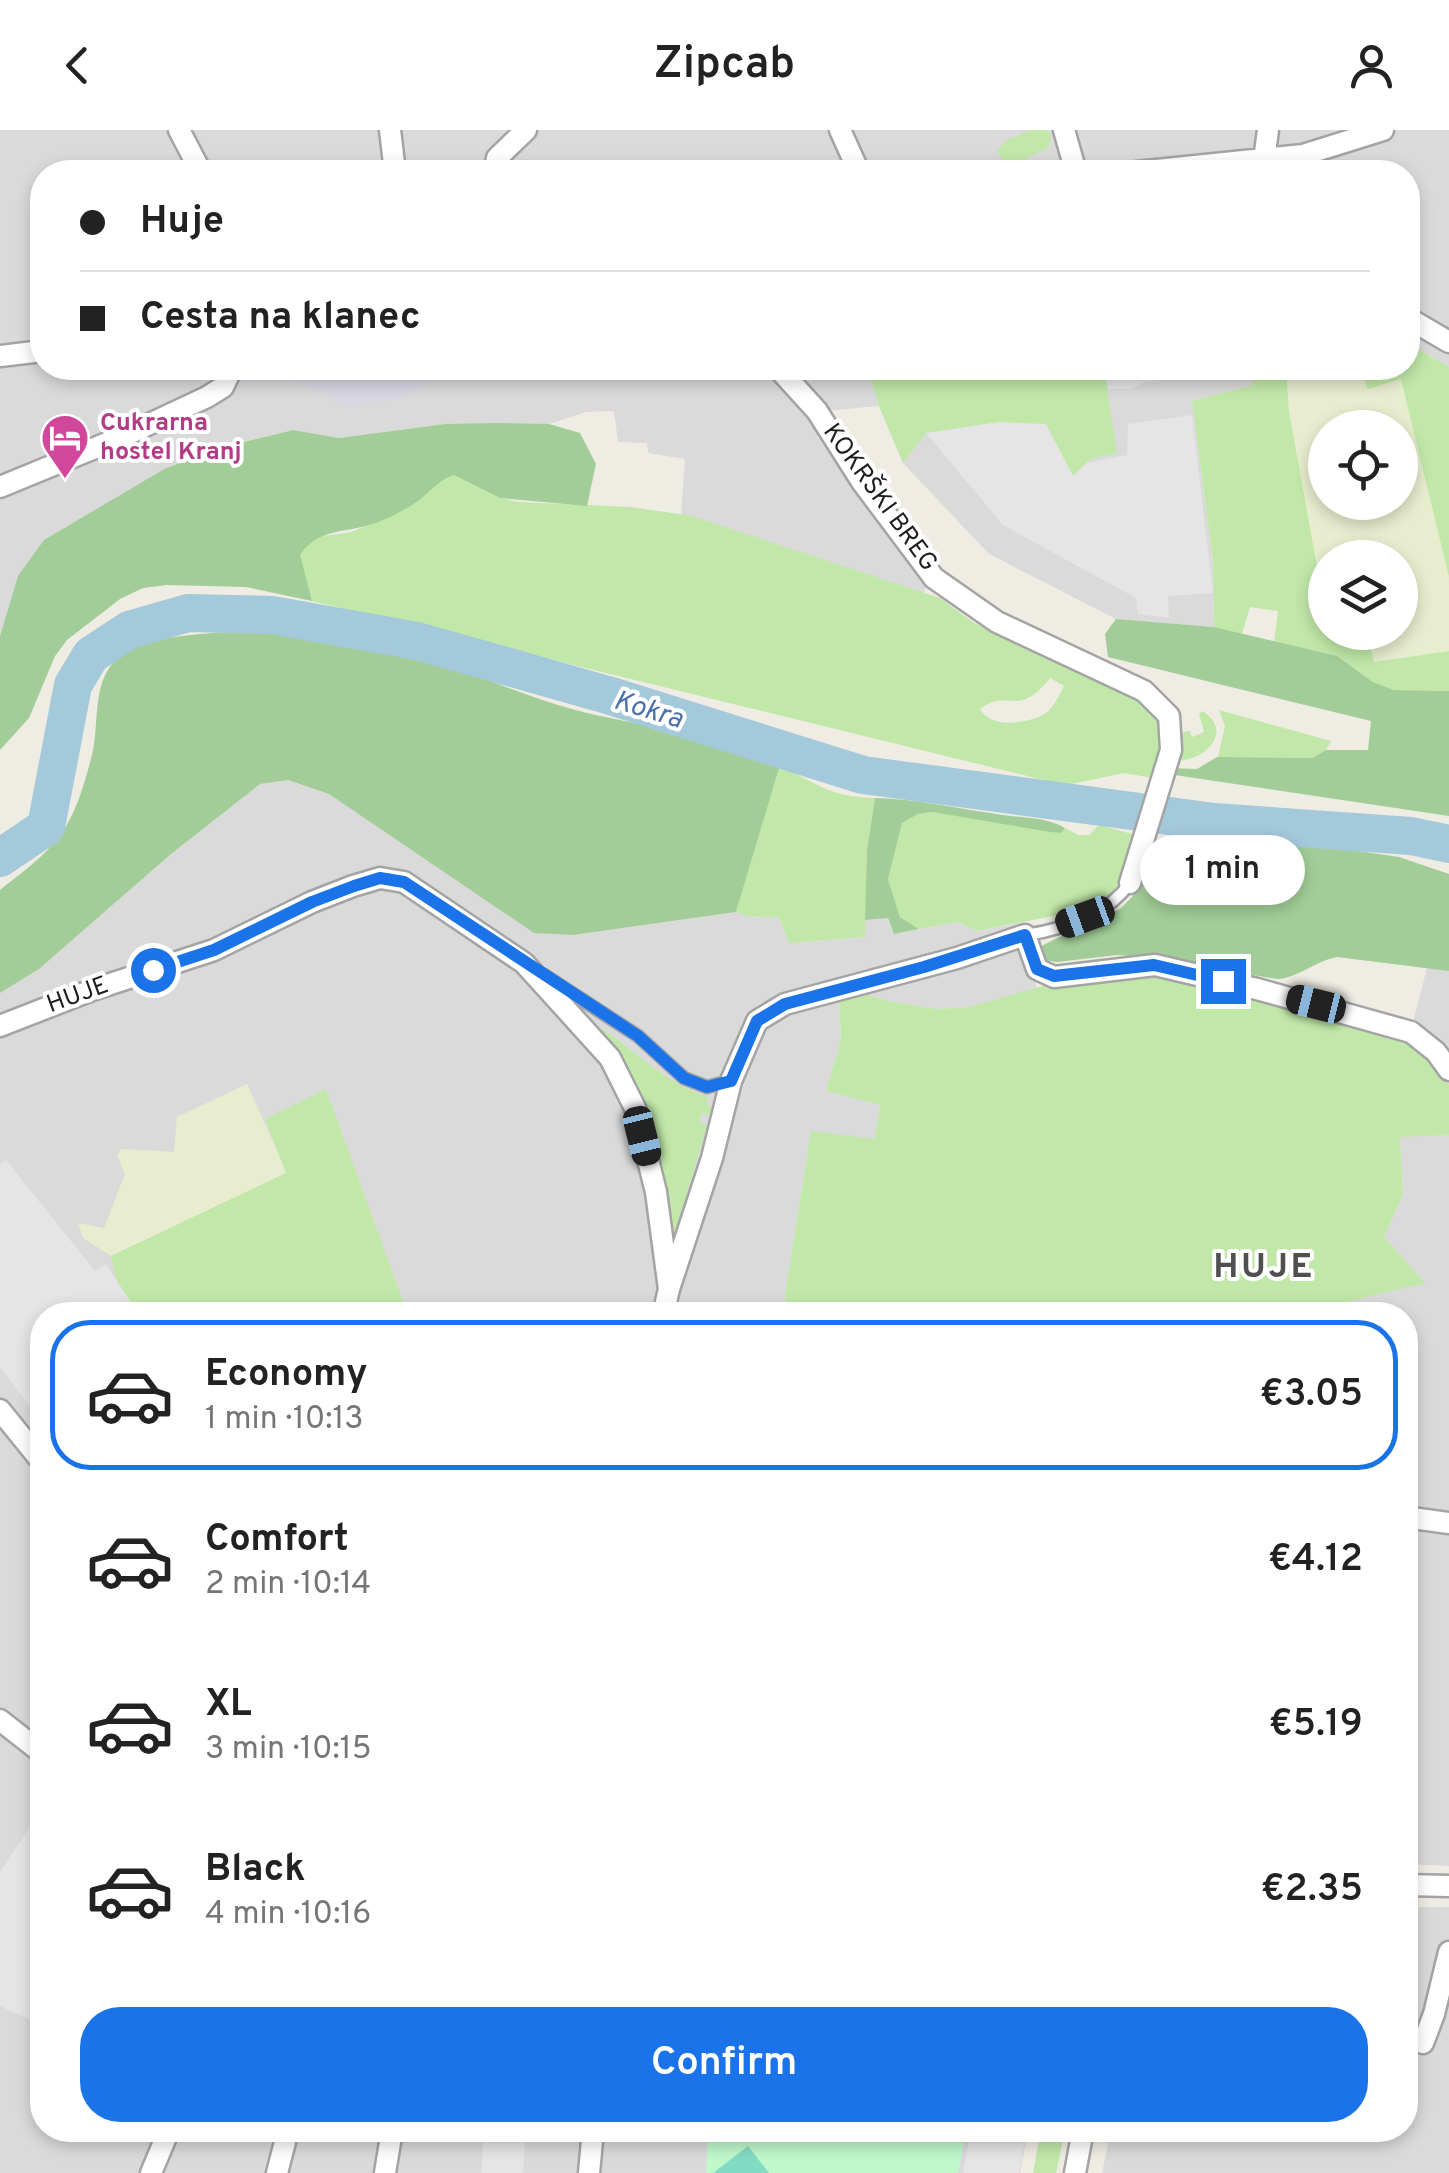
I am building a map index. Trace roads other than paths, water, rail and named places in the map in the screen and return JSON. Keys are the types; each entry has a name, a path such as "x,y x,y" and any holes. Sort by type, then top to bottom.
{"street":[{"path":"179,130 195,160"},
{"path":"390,130 394,160"},
{"path":"497,160 526,130"},
{"path":"840,130 853,160"},
{"path":"1064,130 1073,160"},
{"path":"1268,130 1264,160 1302,155 1382,130"},
{"path":"1420,325 1449,342"},
{"path":"0,356 30,352"},
{"path":"0,487 207,397 223,387 226,380"},
{"name":"KOKRŠKI BREG","path":"789,380 817,411 862,482 934,578 997,622 1144,691 1169,716 1170,750 1130,883"},
{"name":"HUJE","path":"0,1026 92,990 214,950 312,902 380,878 404,882 524,963 610,1058 635,1108 656,1192 668,1290"},
{"path":"1025,935 1037,969 1054,976 1154,965 1257,989 1411,1032 1436,1052 1449,1070"},
{"name":"HUJE","path":"666,1302 712,1158 731,1081 757,1021 785,1004 1025,935"},
{"path":"0,1410 30,1447"},
{"path":"1418,1519 1449,1523"},
{"path":"0,1720 30,1744"},
{"path":"1418,1885 1449,1886"},
{"path":"1418,2041 1423,2043 1434,2014 1449,1952"},
{"path":"151,2173 163,2142"},
{"path":"278,2173 285,2142"},
{"path":"385,2173 390,2142"},
{"path":"589,2173 592,2142"},
{"path":"1075,2173 1081,2142"}],"lane":[{"name":"HUJE","path":"1025,935 1045,932 1108,907 1130,883"},
{"path":"524,963 638,1036 684,1078 707,1087 731,1081"}],"waterway":[{"name":"Kokra","path":"0,858 46,827 73,685 91,655 129,630 188,613 272,615 417,641 611,696 863,775 1214,822 1411,836 1449,844"}],"place":[{"name":"Cukrarna hostel Kranj","path":"65,480"}],"district":[{"name":"HUJE","path":"1264,1268"}]}
